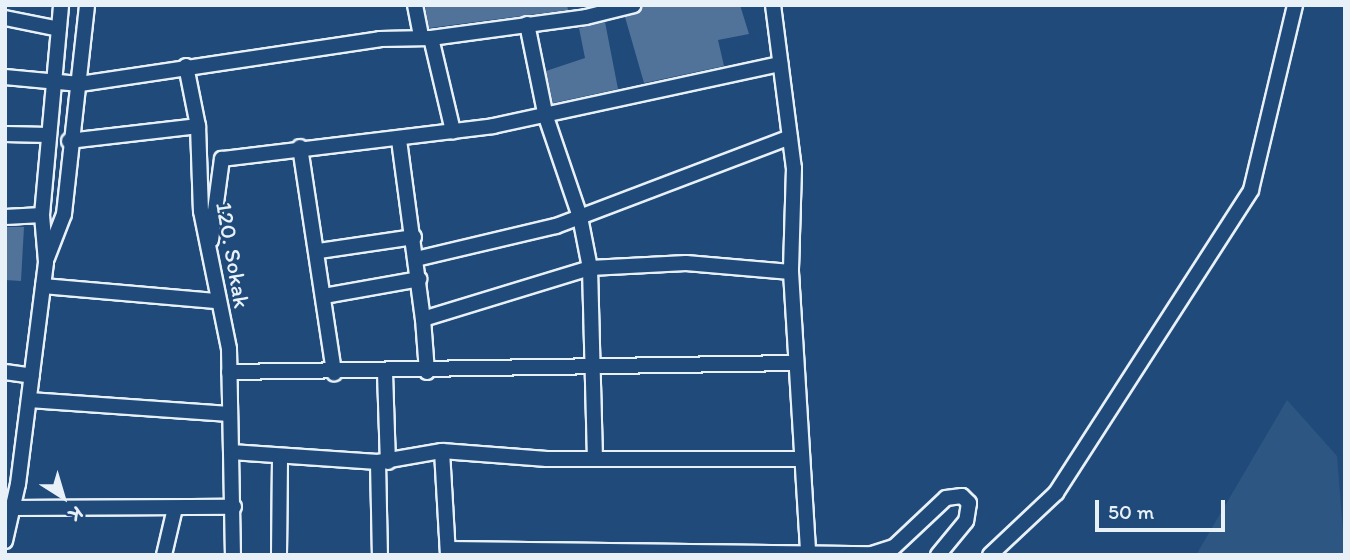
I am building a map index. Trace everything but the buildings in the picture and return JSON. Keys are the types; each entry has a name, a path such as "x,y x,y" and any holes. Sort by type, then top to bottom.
{"street":[{"path":"5,541 29,400 46,262 42,215 61,5"},
{"path":"46,262 64,214 69,141 80,84 87,5"},
{"path":"415,5 453,131"},
{"path":"5,78 54,85 80,84 186,66 527,24 634,5"},
{"path":"773,5 790,137 791,272 800,458 808,553"},
{"path":"990,555 1056,493 1251,190 1295,5"},
{"path":"5,18 59,29"},
{"path":"527,24 546,117 580,217 590,268 590,364 595,455"},
{"path":"211,240 222,159 299,147 399,140 546,117 779,64"},
{"name":"120. Sokak","path":"186,66 198,126 201,211 211,240 215,301 229,372 233,555"},
{"path":"69,141 198,126"},
{"path":"5,134 49,135"},
{"path":"416,259 580,217 790,137"},
{"path":"399,140 414,237 428,372"},
{"path":"299,147 319,251 334,373"},
{"path":"5,218 42,215"},
{"path":"319,251 414,237"},
{"path":"423,319 590,268 686,263 791,272"},
{"path":"324,296 419,279"},
{"path":"43,286 215,301"},
{"path":"229,372 385,373 590,364 795,363"},
{"path":"5,372 32,376"},
{"path":"380,555 385,373"},
{"path":"29,400 230,414"},
{"path":"231,452 383,462 442,451 547,459 595,455 800,458"},
{"path":"442,451 448,552 872,554 894,547 946,498 962,496 969,503 966,521 938,555"},
{"path":"279,457 279,555"},
{"path":"12,508 234,507"},
{"path":"164,555 175,508"}],"shaded area":[{"path":"1287,400 1337,456 1345,555 1196,555"}]}
